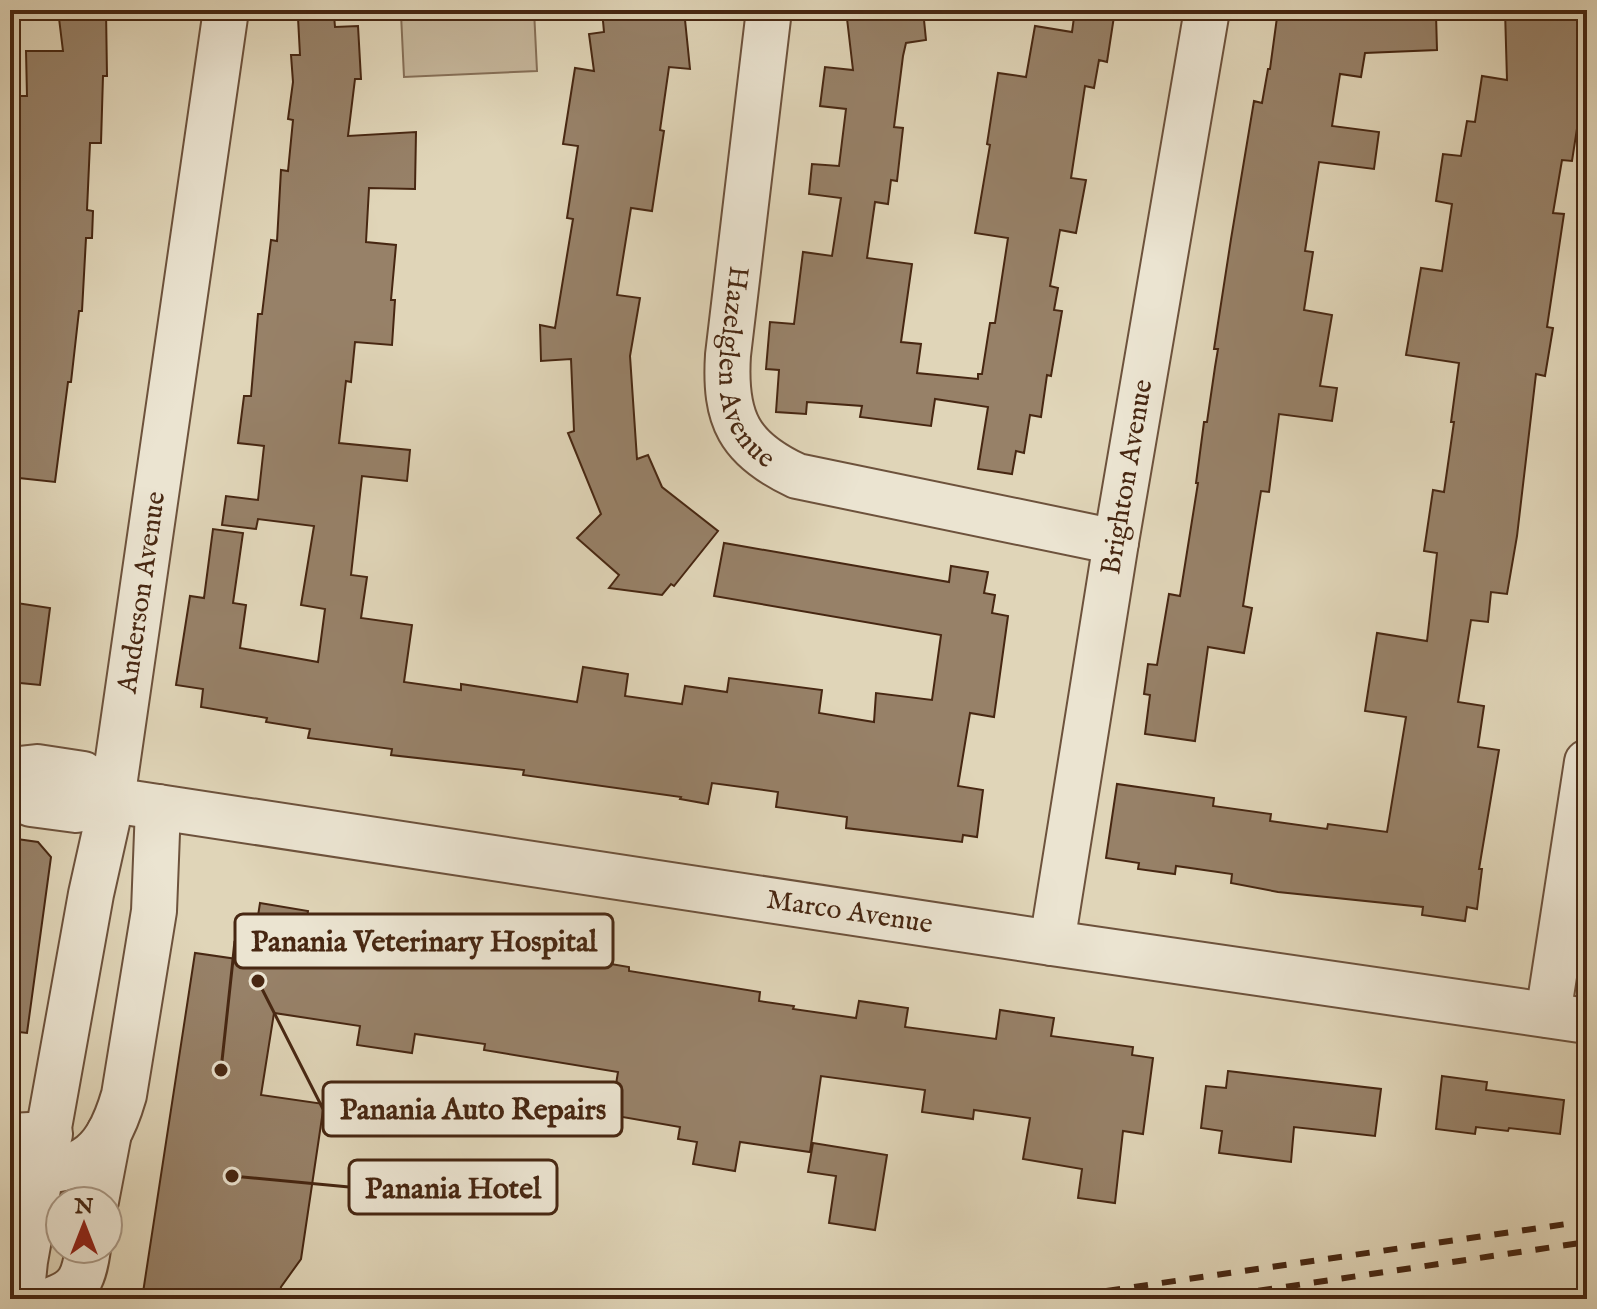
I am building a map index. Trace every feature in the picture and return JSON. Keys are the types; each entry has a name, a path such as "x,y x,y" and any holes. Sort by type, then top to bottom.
{"street":[{"name":"Anderson Avenue","path":"26,1299 22,1295 22,1279 30,1161 112,800 226,10"},
{"name":"Hazelglen Avenue","path":"769,10 728,355 729,403 737,427 751,447 770,464 797,476 1116,542"},
{"name":"Brighton Avenue","path":"1052,943 1116,542 1207,10"},
{"path":"1568,1018 1587,762"},
{"path":"10,770 37,767 83,774 112,800"},
{"name":"Marco Avenue","path":"10,794 31,804 76,810 112,800 1568,1018"},
{"path":"99,1185 109,1133 124,1095 154,911 158,807"},
{"path":"99,850 156,858"},
{"path":"30,1161 70,1167 96,1151 109,1133"},
{"path":"53,1299 74,1290 80,1283 84,1265"}],"shaded area":[{"path":"534,10 537,71 404,77 401,14"}],"building":[{"path":"58,10 106,10 107,76 103,76 101,143 90,143 87,210 93,211 92,238 86,238 82,311 79,311 55,482 10,477 10,119 16,119 15,96 27,96 26,51 63,51"},
{"path":"602,10 684,10 690,69 669,67 660,130 664,131 652,211 631,208 617,295 640,298 630,356 637,459 648,455 662,487 718,531 674,586 671,584 662,595 609,588 619,575 577,538 601,514 568,433 574,431 571,359 541,361 540,325 555,328 573,219 567,218 578,146 563,144 575,68 594,71 589,34 604,32"},
{"path":"846,10 923,10 926,40 906,43 903,56 894,127 903,128 897,181 891,180 888,204 875,202 867,258 912,264 901,342 921,344 917,373 978,379 978,374 982,374 990,323 995,323 1008,238 975,233 998,73 1026,77 1035,26 1072,32 1075,10 1115,10 1107,62 1099,60 1094,88 1085,86 1071,178 1086,180 1076,233 1060,230 1050,286 1058,288 1054,310 1062,311 1051,376 1047,375 1041,417 1030,415 1024,453 1016,451 1012,474 978,469 988,407 935,399 931,426 860,417 862,406 807,402 806,414 776,412 779,370 766,369 770,322 794,324 803,252 832,256 841,198 809,194 812,164 839,166 846,109 820,106 825,67 853,70"},
{"path":"1278,10 1353,10 1352,18 1436,14 1437,50 1365,53 1361,77 1340,74 1332,126 1379,132 1374,169 1319,162 1305,251 1313,252 1304,310 1332,315 1320,386 1337,388 1332,421 1279,414 1269,492 1261,491 1243,606 1252,608 1244,653 1208,647 1195,741 1145,734 1150,695 1144,694 1148,664 1157,665 1169,594 1180,596 1204,422 1207,422 1218,349 1214,349 1254,101 1262,103"},
{"path":"1505,10 1587,10 1587,64 1572,161 1562,160 1553,213 1564,214 1547,327 1553,328 1545,376 1536,374 1507,594 1491,592 1488,622 1471,620 1458,702 1484,706 1478,747 1499,750 1479,869 1482,869 1477,909 1467,907 1465,921 1422,915 1423,907 1278,892 1231,883 1232,874 1176,866 1175,874 1138,869 1139,863 1106,858 1117,784 1214,798 1213,806 1271,814 1270,821 1327,829 1328,824 1387,832 1406,717 1365,711 1377,633 1427,641 1437,553 1424,551 1433,490 1444,492 1459,363 1406,355 1421,268 1442,271 1452,204 1436,201 1443,154 1461,156 1467,121 1475,122 1482,76 1507,80"},
{"path":"334,15 335,27 358,26 361,79 355,79 348,136 416,132 415,189 369,188 366,242 396,245 391,300 395,300 392,345 355,342 351,382 346,381 339,443 410,450 407,481 362,476 351,575 367,577 361,618 412,625 404,682 461,690 461,684 577,702 583,667 628,674 625,696 682,704 685,686 727,692 729,678 822,690 819,713 874,722 876,693 932,700 941,635 714,596 724,543 949,582 951,566 988,572 984,593 995,595 992,613 1008,616 994,717 970,713 958,786 983,790 977,837 963,835 962,842 846,828 847,817 776,807 778,792 712,783 708,804 681,797 523,775 524,770 391,755 392,749 308,738 310,729 201,707 203,689 176,685 190,596 204,598 213,529 243,533 233,603 246,605 240,648 318,662 325,609 301,605 314,526 258,519 256,529 222,525 226,496 258,500 264,446 238,443 244,396 251,396 258,314 262,314 271,240 277,241 281,170 288,171 293,120 288,119 293,82 291,55 300,55 298,18"},
{"path":"10,602 50,608 40,685 10,682"},
{"path":"10,838 38,842 51,857 27,1033 10,1031"},
{"path":"260,903 308,911 302,951 373,961 377,934 422,940 421,947 509,958 510,947 629,967 629,971 760,992 759,1001 794,1006 793,1009 856,1018 859,1001 908,1008 905,1027 996,1039 1000,1010 1054,1018 1051,1036 1133,1047 1132,1055 1153,1058 1143,1134 1123,1131 1115,1203 1078,1198 1082,1169 1023,1159 1030,1118 974,1110 973,1119 922,1112 925,1090 821,1076 810,1152 740,1142 735,1171 693,1164 697,1142 678,1139 680,1127 611,1115 618,1072 484,1050 485,1044 415,1034 412,1053 357,1045 360,1026 274,1013 261,1095 324,1104 301,1259 281,1287 279,1299 142,1299 195,953 251,961"},
{"path":"1228,1071 1381,1089 1375,1136 1294,1127 1291,1162 1219,1153 1222,1131 1201,1128 1206,1086 1226,1088"},
{"path":"1442,1076 1487,1082 1486,1090 1564,1100 1560,1134 1509,1128 1508,1131 1476,1127 1475,1134 1436,1129"},
{"path":"813,1143 887,1155 875,1230 829,1223 836,1176 808,1172"}],"railway":[{"path":"1051,1299 1587,1221"},
{"path":"1203,1299 1587,1242"}],"place":[{"name":"Panania Auto Repairs","path":"258,981"},
{"name":"Panania Veterinary Hospital","path":"221,1070"},
{"name":"Panania Hotel","path":"232,1176"}]}
